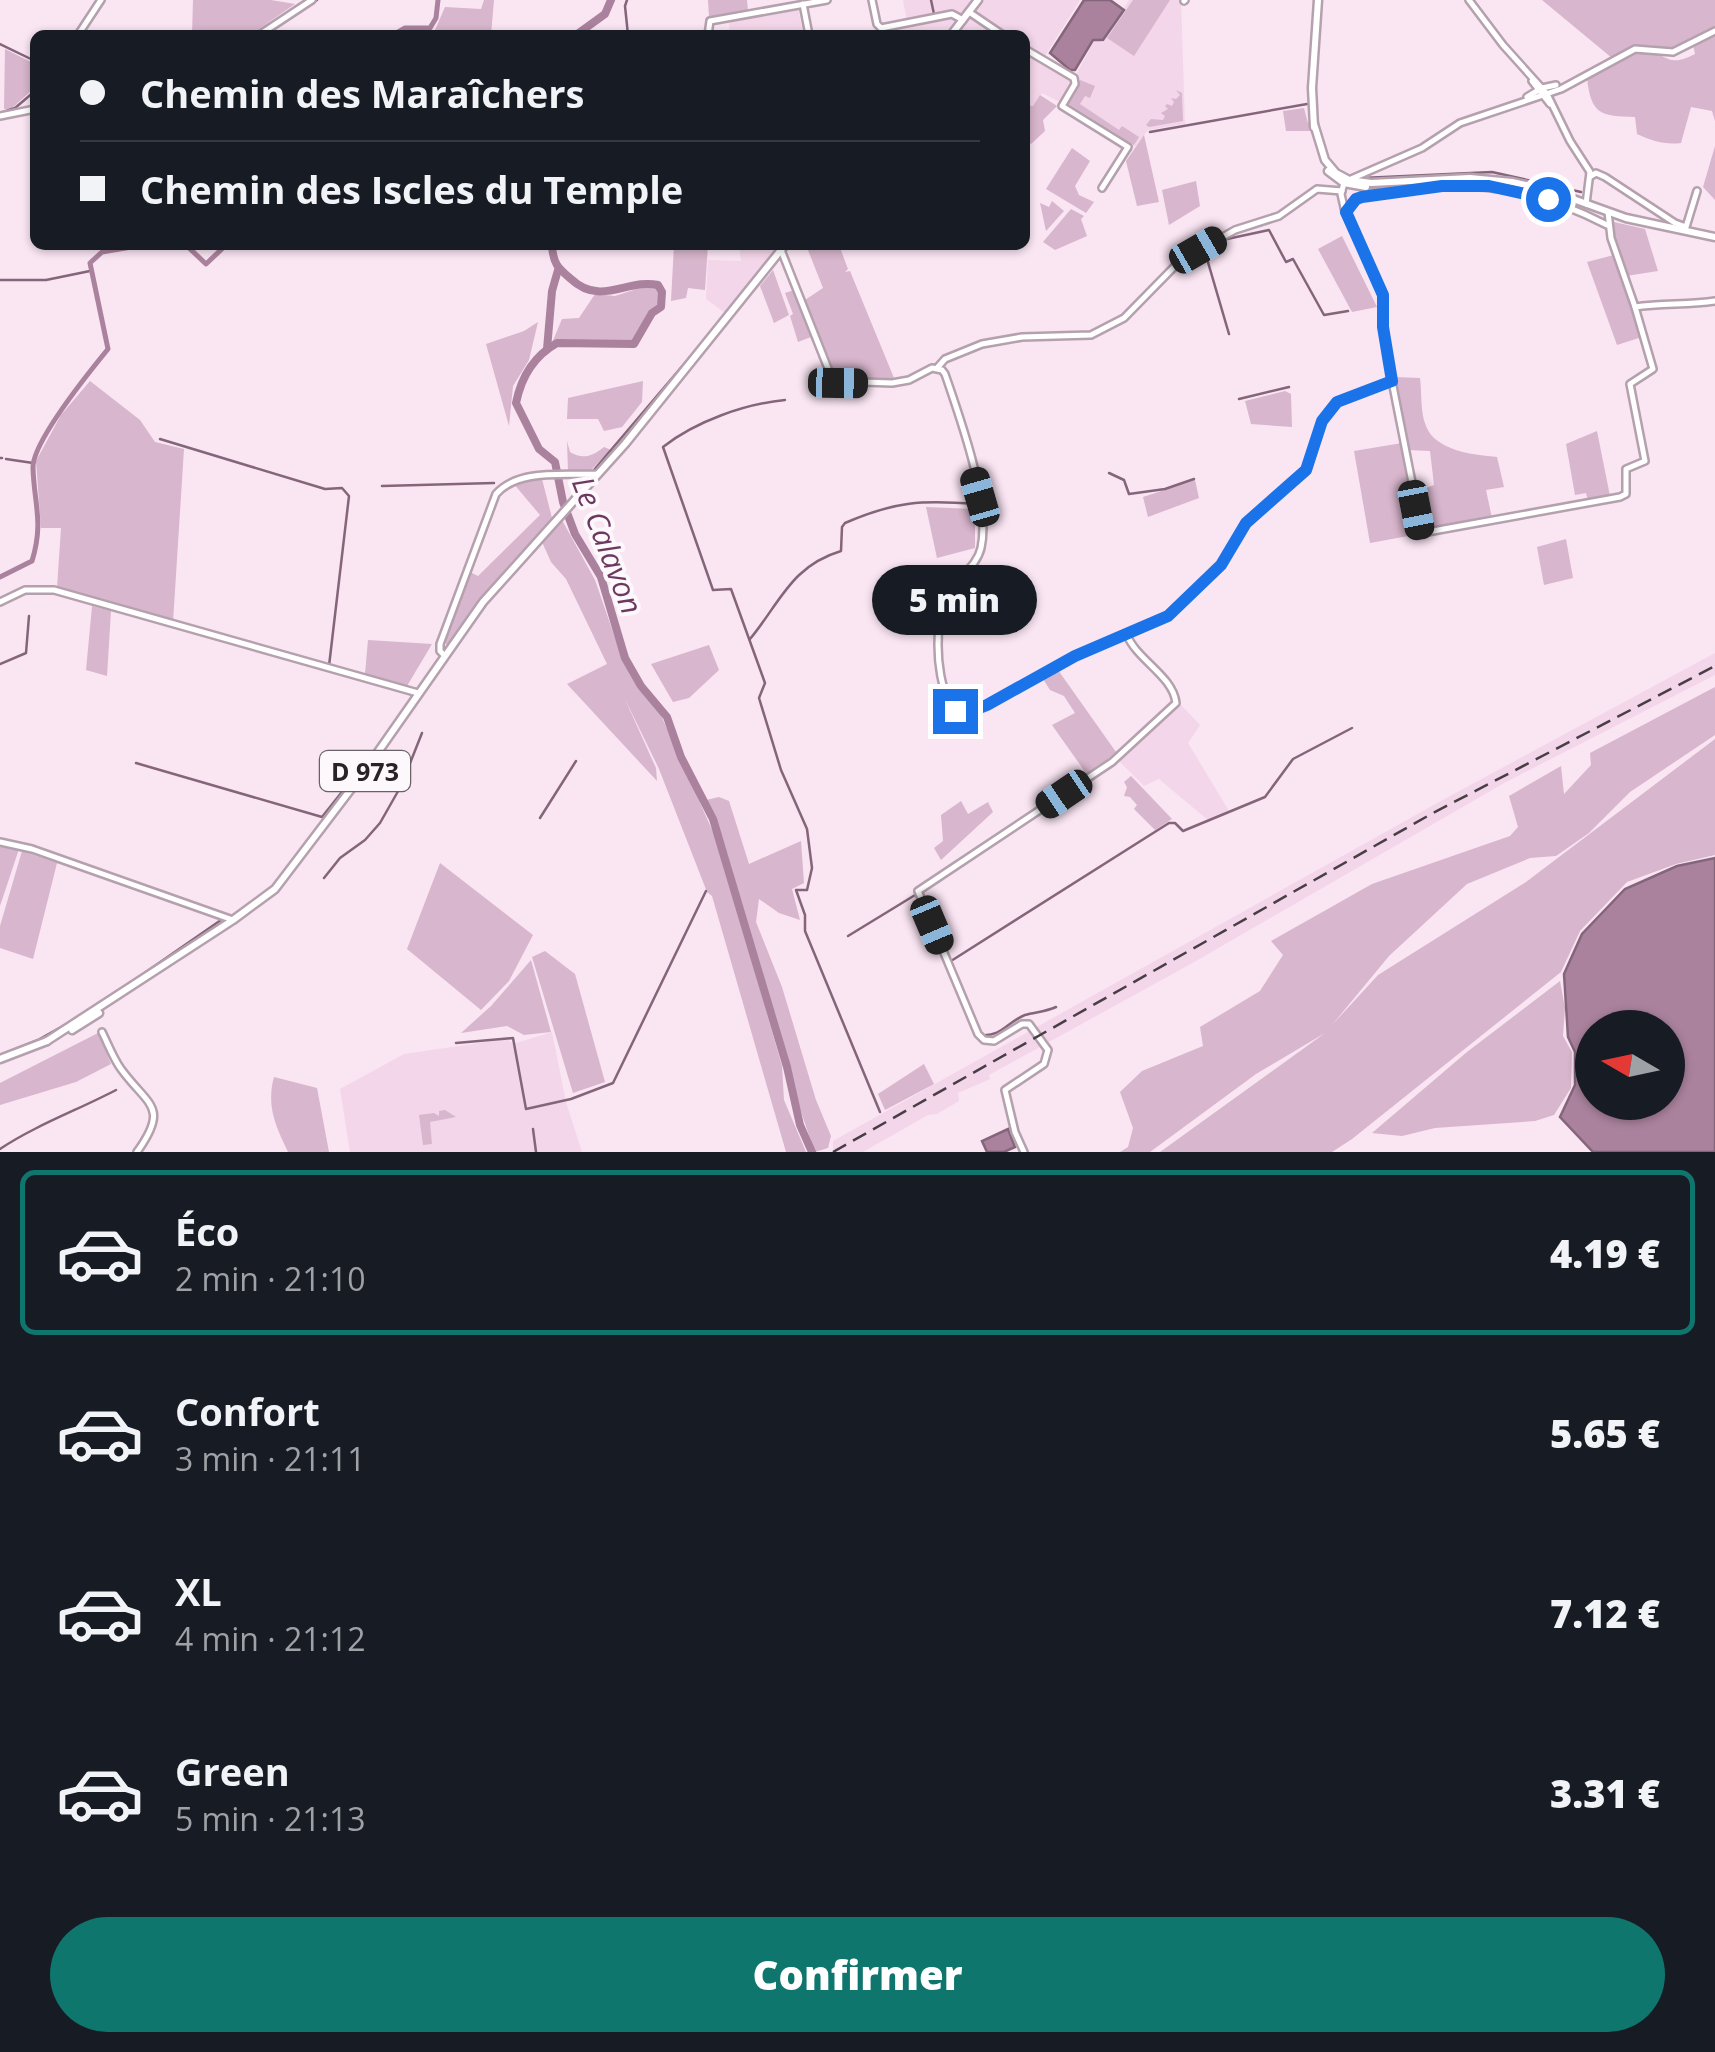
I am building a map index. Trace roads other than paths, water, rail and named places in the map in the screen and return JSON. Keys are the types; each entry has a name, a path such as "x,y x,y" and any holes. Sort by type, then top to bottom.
{"main road":[{"path":"955,30 978,0"},
{"path":"1318,0 1312,88 1314,124 1322,161 1329,172 1344,183 1374,186 1432,178"},
{"path":"1344,183 1432,178 1512,182 1608,212 1715,237"},
{"path":"598,474 780,251"},
{"name":"D 973","path":"0,1059 82,1024 282,882 494,590 598,474"}],"street":[{"path":"81,30 101,0"},
{"path":"267,30 312,0"},
{"path":"709,30 710,21 827,0"},
{"path":"872,0 876,24 881,28 952,14 963,20"},
{"path":"1469,0 1555,106 1558,116"},
{"path":"803,4 808,30"},
{"path":"969,12 996,30"},
{"path":"780,251 833,382 892,383 937,368 945,359 982,344 1022,337 1091,335 1124,318 1174,267 1198,250 1235,230 1278,216 1316,190 1344,183 1369,168 1422,148 1460,123 1571,83 1639,48 1672,52 1715,31"},
{"path":"1030,52 1074,78 1075,84 1062,106 1128,146 1102,188"},
{"path":"1530,75 1559,87"},
{"path":"1525,99 1530,75"},
{"path":"1555,106 1559,87"},
{"path":"1543,91 1591,176 1586,204"},
{"path":"0,116 30,110"},
{"path":"1591,176 1596,173 1686,226 1697,191"},
{"path":"1344,183 1346,212 1383,295 1383,327 1422,533 1626,494 1626,468 1645,461 1630,384 1653,369 1607,224 1608,212"},
{"path":"1346,212 1356,199 1381,193 1470,185 1536,196 1607,224"},
{"path":"1635,307 1715,301"},
{"path":"937,368 945,374 982,508 981,547 949,594 938,656 938,671 949,706 961,714 987,705 1075,656 1168,616 1221,565 1246,523 1299,479 1306,470 1322,421 1337,402 1392,381"},
{"path":"444,655 439,649 441,641 490,504 506,482 598,474"},
{"path":"0,602 25,590 54,590 418,693"},
{"path":"1024,1152 1005,1090 1044,1064 1049,1052 1029,1024 1022,1024 994,1041 984,1040 978,1034 918,891 1112,762 1176,703 1174,692 1134,650 1127,634"},
{"path":"0,842 32,849 233,920"},
{"path":"102,1032 120,1068 152,1105 154,1126 137,1152"}],"waterway":[{"path":"77,30 97,0"},
{"path":"261,30 306,0"},
{"path":"272,30 317,0"},
{"path":"402,30 430,28 436,18 438,0"},
{"name":"Le Calavon","path":"583,30 605,14 611,0"},
{"path":"627,0 627,30"},
{"path":"931,0 934,14"},
{"path":"0,44 30,59"},
{"path":"0,113 15,108 30,95"},
{"path":"1150,132 1307,104"},
{"path":"1362,178 1492,172 1581,192"},
{"path":"1211,248 1227,239 1269,230 1286,262 1293,259 1324,315 1348,311"},
{"path":"0,577 32,561 38,524 35,456 63,407 108,349 90,263 102,252 114,250"},
{"path":"191,250 206,264 221,250"},
{"name":"Le Calavon","path":"553,250 557,265 582,287 604,291 647,284 658,285 662,292 661,307 652,313 634,344 557,343 530,368 516,403 539,449 555,462 563,502 575,534 601,577 625,658 641,686 667,717 681,757 713,819 787,1067 800,1125 812,1152"},
{"path":"1205,252 1229,334"},
{"path":"547,349 552,291 558,270"},
{"path":"0,280 46,280 90,271"},
{"path":"594,470 690,357"},
{"path":"1239,399 1289,387"},
{"path":"785,400 721,415 663,447 713,590 731,589 765,683 759,698 781,770 807,829 812,868 807,890 796,890 805,915 805,931 880,1112"},
{"path":"160,439 325,489 342,488 349,496 329,666"},
{"path":"6,459 33,463"},
{"path":"1109,473 1124,480 1129,494 1165,489 1194,479"},
{"path":"382,486 494,483"},
{"path":"750,639 798,576 841,551 845,523 909,504 976,504"},
{"path":"0,664 26,653 29,616"},
{"path":"951,961 1169,823 1183,831 1265,797 1293,759 1352,728"},
{"path":"324,878 340,858 380,823 401,786 422,733"},
{"path":"540,818 576,761"},
{"path":"136,763 322,817 357,773"},
{"path":"456,1043 513,1038 526,1109 571,1099 613,1083 706,891"},
{"path":"848,936 920,892"},
{"path":"117,992 221,920"},
{"path":"978,1027 981,1035 994,1034 1025,1015 1056,1007"},
{"path":"0,1055 77,1018"},
{"path":"0,1149 116,1090"},
{"path":"533,1129 536,1152"}],"railway":[{"path":"833,1152 1433,813 1715,666"}]}
